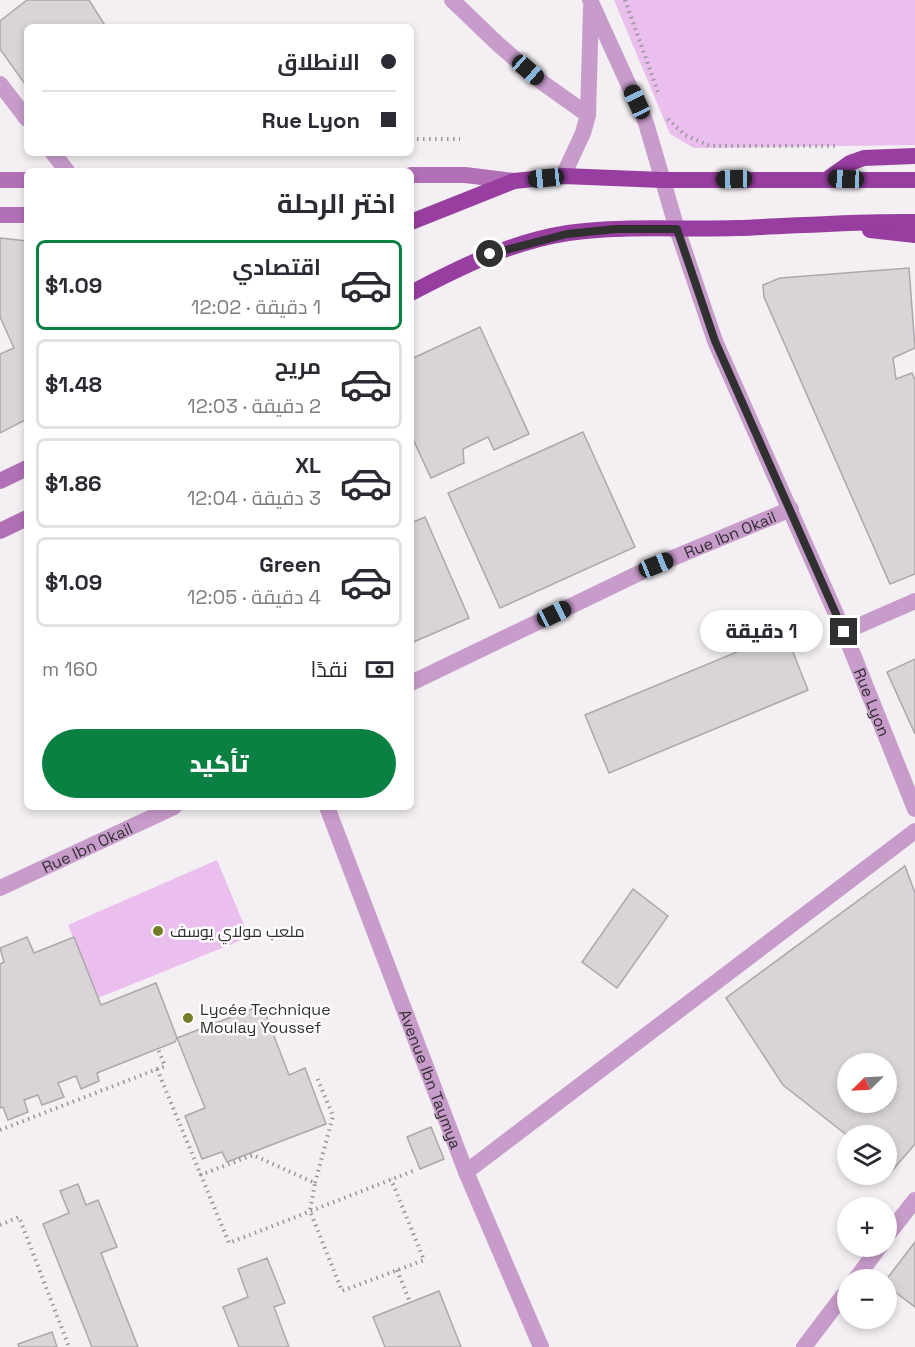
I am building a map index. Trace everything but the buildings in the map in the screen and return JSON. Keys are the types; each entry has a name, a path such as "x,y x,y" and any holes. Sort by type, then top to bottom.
{"highway":[{"path":"830,178 850,163 864,158 915,156"},
{"path":"414,221 514,181 563,176 662,180 830,178 915,180"},
{"path":"414,292 490,254 567,234 616,229 834,225 869,221 915,222"},
{"path":"834,225 915,235"}],"main road":[{"path":"414,175 465,176 514,181"},
{"path":"0,180 24,180"},
{"path":"0,215 24,215"},
{"path":"0,481 24,469"},
{"path":"0,531 24,519"}],"street":[{"path":"452,0 543,83 588,115"},
{"path":"563,176 583,133 588,115 590,1"},
{"name":"Rue Lyon","path":"590,1 646,123 677,229 715,341 844,632 915,808"},
{"path":"0,84 24,115"},
{"path":"55,156 65,168"},
{"name":"Rue Ibn Okail","path":"414,682 656,565 791,509"},
{"path":"844,632 915,601"},
{"name":"Rue Ibn Okail","path":"0,888 168,810"},
{"name":"Avenue Ibn Taymya","path":"328,810 466,1172 541,1347"},
{"path":"466,1172 915,831"},
{"path":"897,1223 915,1200"},
{"path":"804,1347 837,1304"}],"path":[{"path":"625,0 659,96"},
{"path":"667,118 685,135 710,146 847,146"},
{"path":"414,139 460,139"},
{"path":"0,1130 165,1066 158,1049"},
{"path":"157,1070 229,1243 413,1171"},
{"path":"316,1074 333,1116 310,1211 342,1291 424,1260 391,1179"},
{"path":"200,1175 253,1155 315,1183"},
{"path":"0,1225 19,1217 69,1347"},
{"path":"397,1270 410,1302"}],"shaded area":[{"path":"614,0 915,0 915,145 694,148 670,134"},
{"name":"ملعب مولاي يوسف","path":"217,860 249,937 98,998 68,925"}],"place":[{"name":"ملعب مولاي يوسف","path":"158,931"},
{"name":"Lycée Technique Moulay Youssef","path":"188,1018"}],"route":[{"path":"490,254 567,234 616,229 677,229 715,341 844,632"}]}
